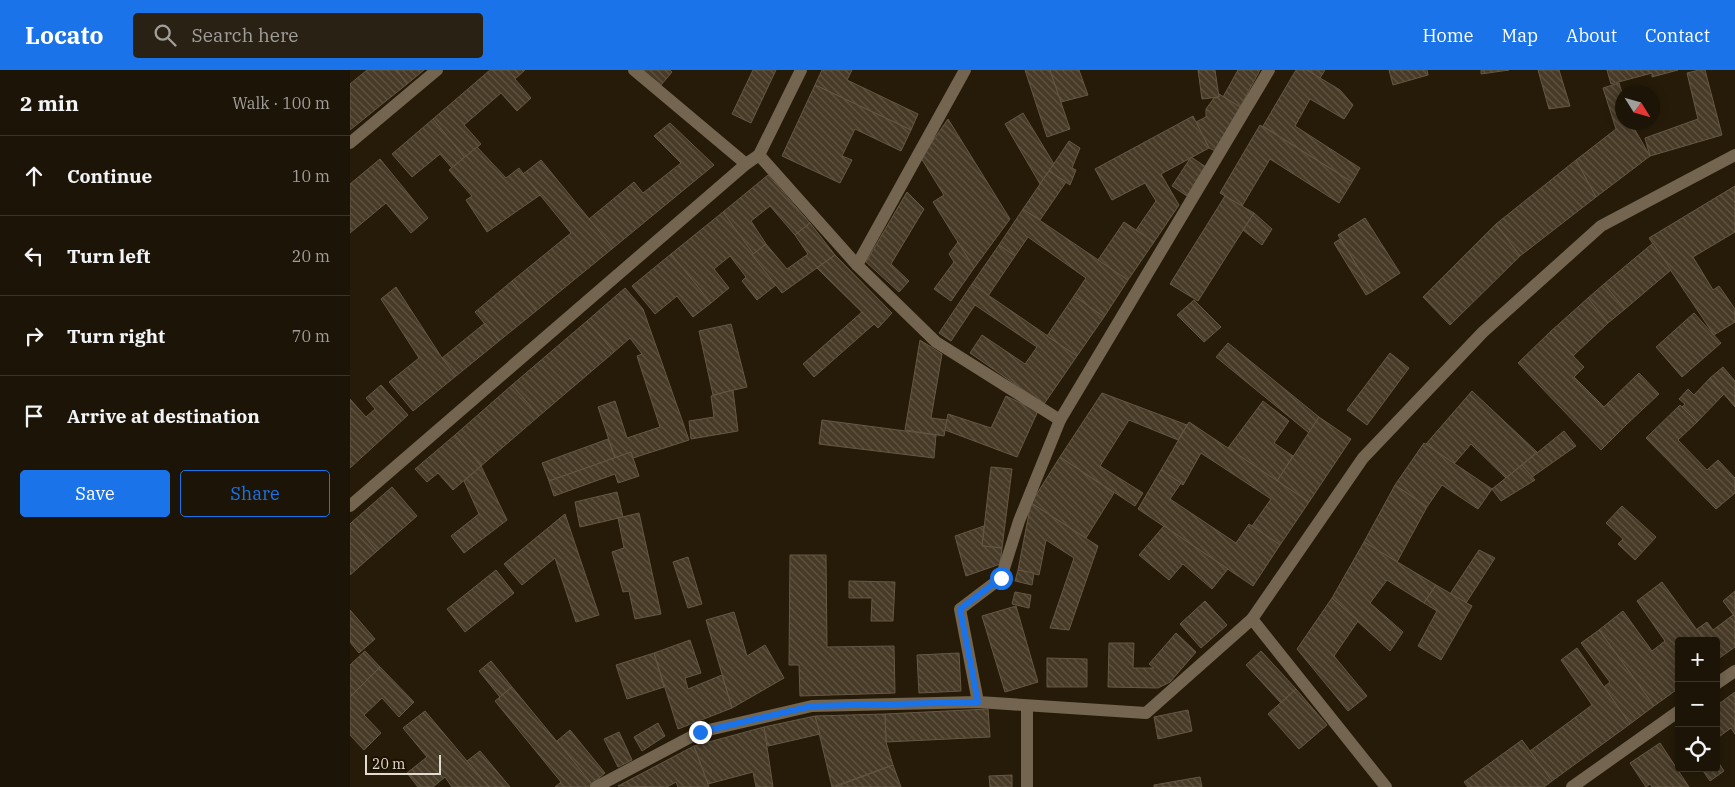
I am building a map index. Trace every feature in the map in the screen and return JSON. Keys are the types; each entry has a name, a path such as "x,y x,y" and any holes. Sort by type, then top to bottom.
{"street":[{"path":"350,143 437,70"},
{"path":"634,70 746,164"},
{"path":"350,506 746,164 759,155 801,70"},
{"path":"857,265 965,70"},
{"path":"978,702 960,609 1001,578 1019,521 1060,420 1269,70"},
{"path":"759,155 857,265 936,342 1060,420"},
{"path":"596,787 700,732 812,706 978,702 1146,713 1252,619 1363,458 1483,332 1601,226 1735,155"},
{"path":"1252,619 1386,787"},
{"path":"1719,682 1735,671"},
{"path":"1027,706 1027,787"},
{"path":"1572,787 1675,714"}],"building":[{"path":"367,70 397,70 407,84 350,130 350,84"},
{"path":"397,70 424,70 407,84"},
{"path":"490,70 525,70 515,79 531,98 517,111 501,93 464,125 481,144 465,158 433,119"},
{"path":"642,70 670,70 672,72 661,85"},
{"path":"753,70 776,70 751,123 732,114"},
{"path":"822,70 852,70 847,80 918,114 911,130 815,85"},
{"path":"1025,70 1050,70 1070,129 1047,137"},
{"path":"1050,70 1079,70 1088,95 1061,102"},
{"path":"1198,70 1215,70 1219,97 1202,99"},
{"path":"1238,70 1260,70 1240,107 1223,97"},
{"path":"1296,70 1307,70 1340,90 1353,105 1344,119 1310,99 1295,126 1360,168 1352,182 1263,126"},
{"path":"1307,70 1325,70 1320,78"},
{"path":"1389,70 1427,70 1428,75 1393,85"},
{"path":"1481,70 1509,70 1481,74"},
{"path":"1538,70 1559,70 1570,106 1549,109"},
{"path":"1607,70 1678,70 1652,77 1652,73 1611,84"},
{"path":"1705,70 1722,135 1650,156 1645,138 1698,119 1687,73"},
{"path":"1619,83 1620,85 1615,85 1615,126 1603,88"},
{"path":"815,85 911,130 901,151 855,129 842,156 852,160 840,183 782,156"},
{"path":"1219,94 1240,107 1215,151 1209,148 1196,122 1206,117 1206,109 1214,98 1219,97"},
{"path":"1023,113 1054,164 1040,184 1005,124"},
{"path":"1193,116 1209,148 1161,174 1179,205 1154,242 1136,230 1156,201 1145,183 1112,200 1095,169"},
{"path":"433,119 465,158 452,168 440,154 412,177 392,154"},
{"path":"948,119 1010,219 974,268 933,202 944,195 921,158"},
{"path":"670,123 714,165 613,248 589,219 634,182 643,193 681,163 654,136"},
{"path":"1260,125 1352,182 1339,203 1270,159 1242,206 1220,193"},
{"path":"1615,130 1635,130 1650,156 1596,197 1576,160"},
{"path":"1069,141 1080,148 1072,168 1076,170 1070,185 1049,171"},
{"path":"477,147 506,178 519,168 540,195 487,232 466,200 472,196 449,170"},
{"path":"1191,157 1206,167 1187,196 1172,186"},
{"path":"380,159 428,218 411,233 386,203 350,233 350,184"},
{"path":"541,160 613,248 536,311 512,281 571,233 523,174"},
{"path":"1576,160 1596,197 1520,256 1496,224"},
{"path":"1049,171 1066,182 1040,220 1023,209"},
{"path":"768,175 810,223 795,235 770,206 751,221 766,244 752,255 723,212"},
{"path":"1735,186 1735,232 1693,257 1713,290 1719,286 1735,309 1735,322 1714,335 1649,238"},
{"path":"907,192 924,209 891,264 909,281 899,292 866,262"},
{"path":"1225,196 1254,213 1198,301 1170,284"},
{"path":"1023,209 1128,280 1104,317 1074,296 1086,278 1028,237 1015,256 999,245"},
{"path":"723,212 776,285 757,300 742,281 746,277 730,256 714,269 729,288 711,303 671,254"},
{"path":"1254,213 1272,229 1262,245 1243,230"},
{"path":"1365,218 1400,273 1373,291 1338,235"},
{"path":"1124,222 1154,242 1128,280 1098,260"},
{"path":"810,223 835,255 782,293 752,255 766,244 787,269 808,254 795,235"},
{"path":"1496,224 1520,256 1450,325 1423,297"},
{"path":"1340,239 1373,291 1366,295 1334,243"},
{"path":"958,242 974,268 951,301 934,289 954,262 949,254"},
{"path":"1653,243 1671,270 1625,309 1604,284"},
{"path":"999,245 1015,256 988,296 972,284"},
{"path":"671,254 711,303 693,317 677,296 655,314 632,286"},
{"path":"835,255 892,313 878,328 817,268"},
{"path":"512,281 536,311 499,341 475,312"},
{"path":"972,284 1077,356 1044,404 970,353 982,335 1025,364 1037,347 975,305 951,341 939,333"},
{"path":"1604,284 1625,309 1608,323 1588,298"},
{"path":"396,287 442,358 456,376 413,411 389,382 419,358 381,299"},
{"path":"625,288 643,309 689,440 633,458 631,452 615,458 598,407 615,401 627,438 660,427 637,356 642,354 630,338 614,352 587,321"},
{"path":"1074,296 1104,317 1077,356 1047,336"},
{"path":"1588,298 1608,323 1573,356 1550,332"},
{"path":"1194,300 1221,327 1204,342 1177,315"},
{"path":"862,312 874,324 814,377 803,364"},
{"path":"1694,313 1721,343 1682,377 1656,347"},
{"path":"587,321 614,352 539,416 512,385"},
{"path":"485,323 499,341 456,376 442,358"},
{"path":"731,324 747,387 713,395 699,331"},
{"path":"1550,332 1584,367 1574,377 1604,407 1608,403 1627,424 1601,450 1518,363"},
{"path":"920,340 942,354 931,418 947,420 944,436 905,430"},
{"path":"1228,343 1319,417 1309,433 1216,357"},
{"path":"1390,353 1409,368 1367,425 1347,410"},
{"path":"1723,367 1735,381 1735,407 1710,378"},
{"path":"1639,373 1659,394 1627,424 1608,403"},
{"path":"1710,378 1724,394 1697,422 1682,407 1685,404 1679,399 1688,389 1694,395"},
{"path":"381,385 408,415 350,468 350,399 366,417 375,409 366,398"},
{"path":"512,385 539,416 481,466 455,435"},
{"path":"733,390 738,431 691,439 689,421 714,417 711,396"},
{"path":"1472,391 1537,452 1506,478 1471,444 1454,464 1426,444"},
{"path":"1102,393 1187,425 1178,440 1129,420 1100,466 1143,493 1135,506 1060,457"},
{"path":"1006,396 1038,411 1017,457 945,430 948,414 991,428"},
{"path":"1263,401 1289,421 1274,443 1293,456 1277,481 1228,448"},
{"path":"1680,405 1697,422 1678,440 1707,470 1718,460 1735,478 1735,493 1716,509 1646,438"},
{"path":"1319,417 1351,439 1309,502 1277,481"},
{"path":"822,420 936,435 934,458 819,444"},
{"path":"1189,422 1309,502 1280,545 1252,526 1271,499 1201,453 1183,485 1161,470"},
{"path":"1564,431 1576,446 1532,477 1522,465"},
{"path":"455,435 481,466 453,490 438,473 427,482 415,469"},
{"path":"608,439 615,458 549,481 542,463"},
{"path":"1424,443 1492,489 1478,509 1442,485 1427,507 1395,485"},
{"path":"631,452 639,476 618,483 615,474 554,496 549,481"},
{"path":"1060,457 1114,493 1086,538 1031,503"},
{"path":"1522,465 1535,480 1501,501 1492,489"},
{"path":"481,466 507,520 464,553 451,536 479,514 464,481"},
{"path":"991,467 1012,469 1002,548 982,546"},
{"path":"1161,470 1181,483 1170,499 1236,543 1249,524 1280,545 1253,586 1138,509"},
{"path":"1395,485 1427,507 1397,562 1364,542"},
{"path":"392,487 417,516 377,551 352,522"},
{"path":"617,492 623,517 580,527 575,502"},
{"path":"1031,503 1098,546 1069,630 1050,628 1074,558 1046,540 1039,575 1018,570"},
{"path":"1622,506 1656,537 1635,560 1618,544 1623,539 1606,523"},
{"path":"639,513 661,614 635,619 629,591 623,592 612,552 624,548 618,518"},
{"path":"565,514 599,615 576,622 555,558 522,585 504,564"},
{"path":"352,522 377,551 350,575 350,524"},
{"path":"984,526 982,546 1002,548 1000,564 966,576 955,536"},
{"path":"1164,526 1228,569 1212,589 1183,564 1169,580 1139,555"},
{"path":"1364,542 1436,585 1424,603 1387,580 1370,603 1403,632 1390,651 1332,598"},
{"path":"1479,550 1495,558 1466,603 1450,594"},
{"path":"790,555 826,555 827,647 894,646 895,693 800,696 799,665 789,665"},
{"path":"688,557 702,604 688,608 673,562"},
{"path":"496,570 514,593 465,632 447,609"},
{"path":"1018,570 1034,573 1032,585 1015,581"},
{"path":"849,581 895,582 893,621 871,621 872,598 849,598"},
{"path":"1662,582 1702,637 1675,637 1675,691 1654,706 1599,630 1623,611 1652,651 1665,641 1637,601"},
{"path":"1436,585 1472,606 1441,660 1418,646 1437,611 1424,603"},
{"path":"1735,591 1735,617 1723,601"},
{"path":"1015,592 1031,595 1029,608 1012,604"},
{"path":"1332,598 1358,621 1334,656 1367,696 1348,711 1297,649"},
{"path":"1205,601 1227,625 1201,648 1180,624"},
{"path":"1016,606 1038,682 1005,692 982,616"},
{"path":"350,610 375,639 359,653 350,642"},
{"path":"734,612 747,656 765,645 784,678 732,708 706,620"},
{"path":"1733,615 1735,617 1735,647 1720,658 1720,637 1702,637 1697,629 1707,622 1713,630"},
{"path":"1599,630 1654,706 1630,724 1604,687 1610,682 1581,643"},
{"path":"1176,633 1196,652 1170,682 1158,688 1108,687 1109,643 1134,643 1133,668 1154,668 1149,664"},
{"path":"690,640 701,673 685,678 688,689 722,675 732,708 678,729 654,653"},
{"path":"1577,648 1630,724 1552,781 1530,751 1592,705 1561,660"},
{"path":"365,651 380,667 350,697 350,665"},
{"path":"1261,651 1296,689 1281,703 1246,665"},
{"path":"654,653 664,687 627,699 616,665"},
{"path":"959,653 961,691 919,693 917,655"},
{"path":"1047,658 1087,659 1087,687 1047,687"},
{"path":"491,661 512,687 500,697 479,671"},
{"path":"380,667 414,702 399,717 382,698 364,715 381,733 364,750 350,735 350,697"},
{"path":"512,687 592,784 588,787 555,787 561,782 495,701"},
{"path":"1296,689 1327,725 1299,749 1268,714"},
{"path":"1735,692 1735,734 1731,728 1720,736 1720,703"},
{"path":"988,709 990,737 886,742 885,714"},
{"path":"1188,710 1192,731 1158,739 1154,717"},
{"path":"425,711 489,787 452,787 445,777 433,787 418,787 407,773 427,757 403,728"},
{"path":"885,714 886,742 893,765 832,787 815,716"},
{"path":"815,716 820,734 768,746 764,727"},
{"path":"658,723 665,736 642,751 634,737"},
{"path":"764,727 773,787 756,787 753,772 708,784 694,746"},
{"path":"570,730 605,773 592,784 557,741"},
{"path":"619,732 632,760 618,767 604,739"},
{"path":"1522,740 1552,781 1544,787 1468,787 1464,782"},
{"path":"1660,743 1675,766 1675,772 1679,772 1689,787 1652,787 1650,784 1646,787 1630,763"},
{"path":"694,746 709,787 678,787 676,782 667,787 618,786"},
{"path":"480,751 510,787 489,787 467,761"},
{"path":"893,765 901,787 835,787"},
{"path":"1720,765 1724,771 1710,781 1704,772 1720,772"},
{"path":"1012,775 1012,787 990,787 989,776"},
{"path":"1200,777 1202,787 1154,787 1154,785"}],"route":[{"path":"700,732 812,706 978,702 960,609 1001,578"}]}
